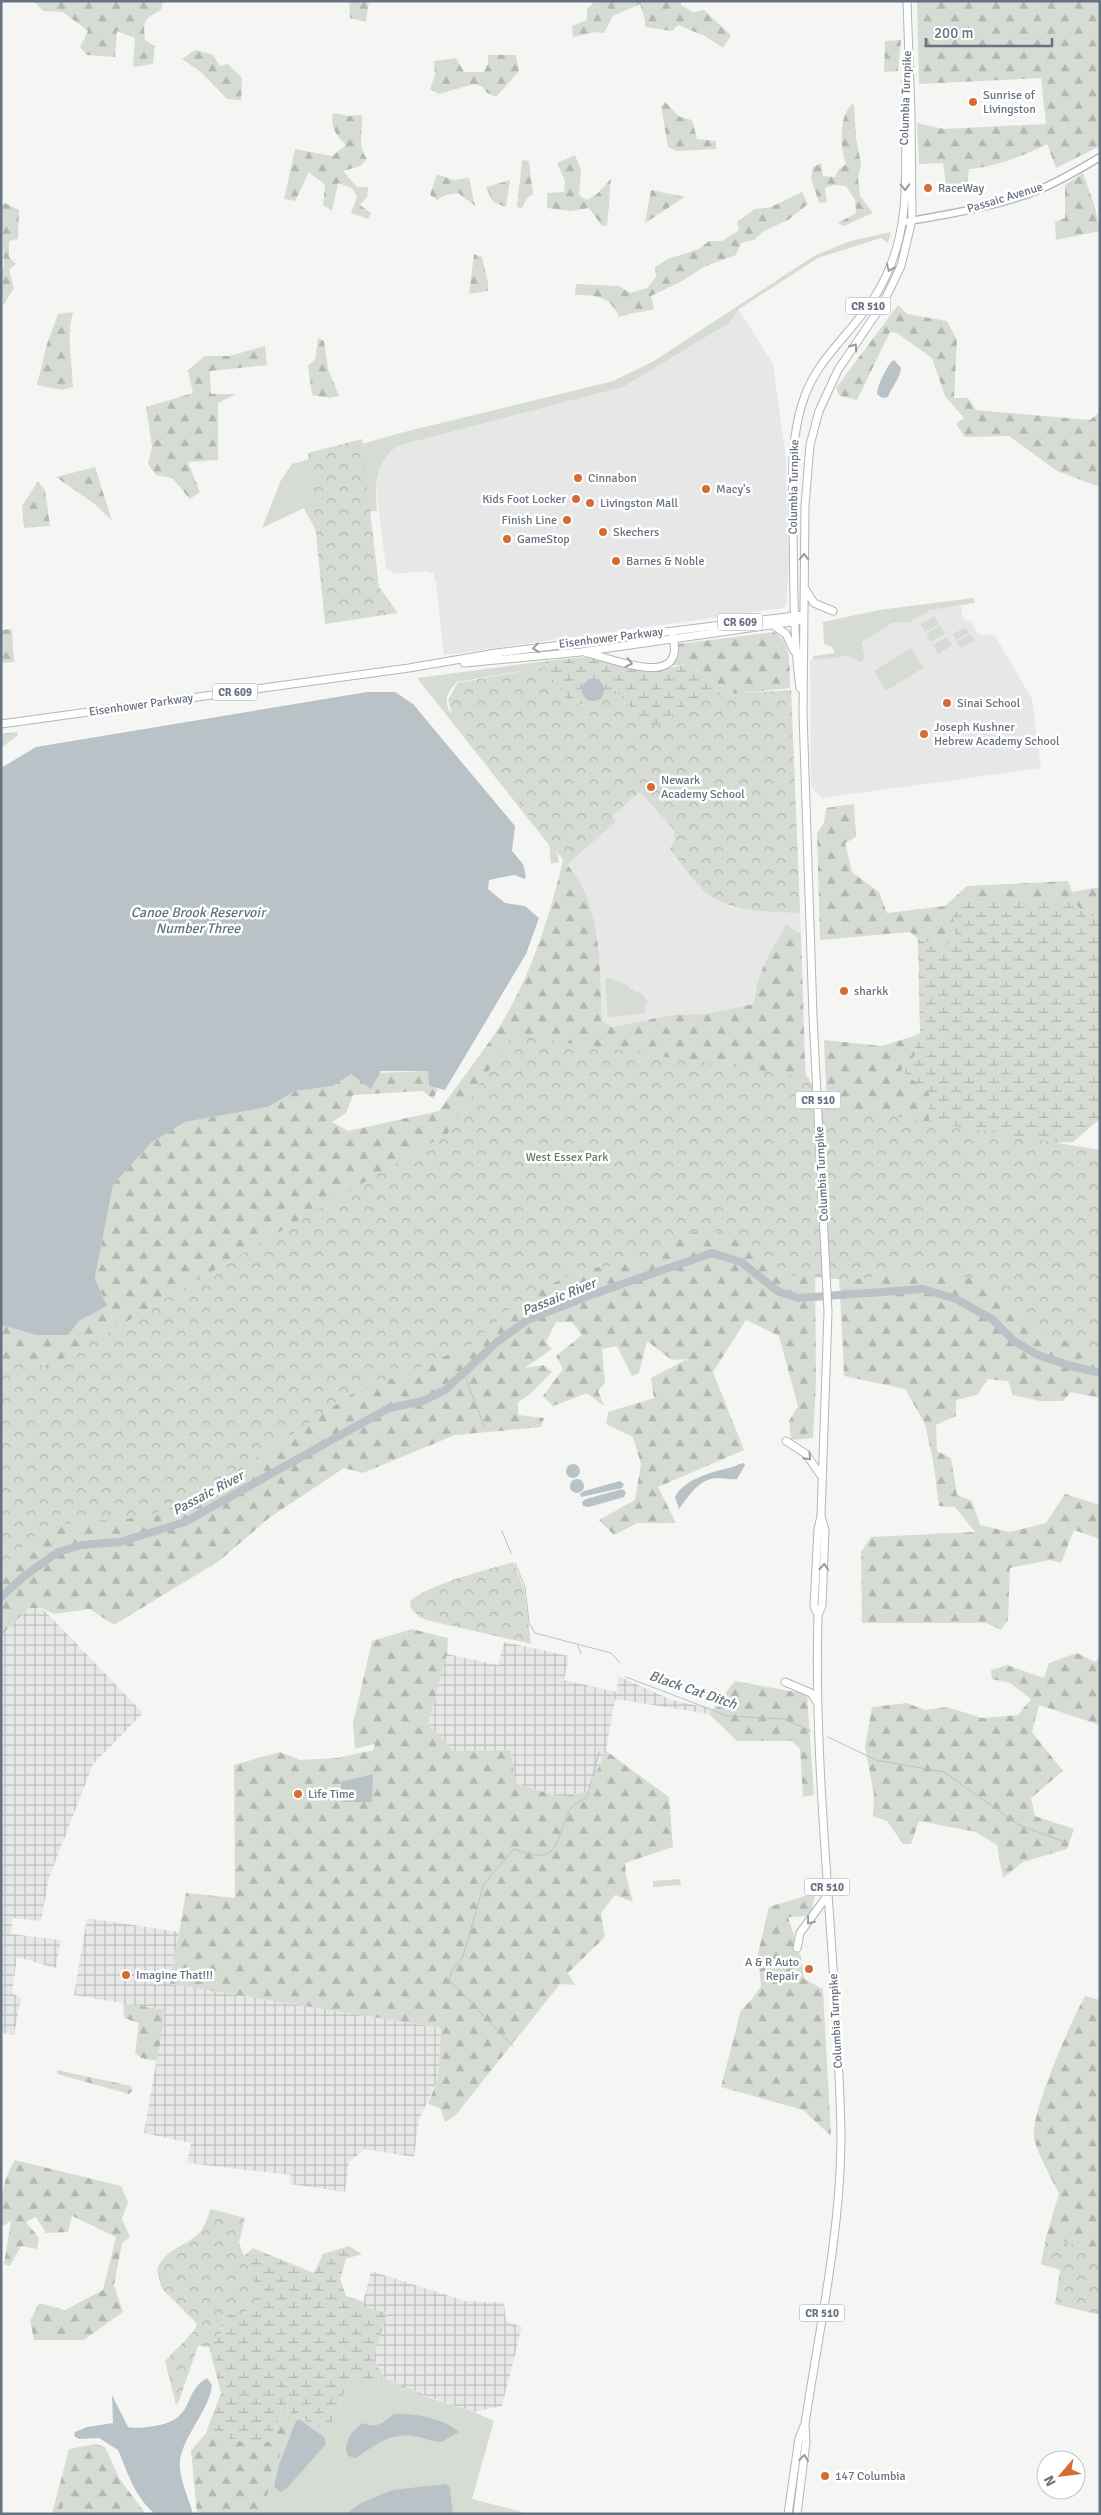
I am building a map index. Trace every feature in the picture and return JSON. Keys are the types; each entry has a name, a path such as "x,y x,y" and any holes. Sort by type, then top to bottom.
{"main road":[{"name":"CR 510","path":"907,1 908,34"},
{"name":"Columbia Turnpike","path":"803,713 796,658 803,584 808,463 814,426 833,379 882,305 891,287 901,266 912,220 913,195 908,34"},
{"name":"Columbia Turnpike","path":"797,2514 806,2442 805,2424 832,2250 840,2166 840,2104 819,1707 818,1615 814,1606 823,1479 828,1312 813,1016 799,618 795,599 793,453 796,425 802,402 819,366 876,295 895,256 904,222 905,104 908,34"},
{"name":"Passaic Avenue","path":"904,222 954,213 1023,195 1055,182 1100,157"},
{"path":"803,584 814,603 833,611"},
{"path":"781,617 788,612 795,599"},
{"name":"Eisenhower Parkway","path":"1,724 420,666 496,653 781,617 799,618"},
{"name":"Eisenhower Parkway","path":"420,666 581,652 773,625 799,618"},
{"path":"773,625 786,634 796,658"},
{"path":"581,652 658,669 669,664 673,657 674,639 671,630"},
{"path":"786,1441 809,1457 823,1479"},
{"path":"785,1682 811,1693 819,1707"},
{"path":"797,1948 800,1933 828,1896"},
{"name":"Columbia Turnpike","path":"788,2514 799,2438 805,2424"}],"shaded area":[{"name":"Livingston Mall","path":"739,310 773,364 786,459 789,566 786,604 784,608 444,655 436,583 433,573 426,571 394,574 386,568 376,488 377,474 384,457 397,446 623,387 729,323"},
{"name":"Joseph Kushner Hebrew Academy School","path":"961,606 963,619 971,621 978,634 995,636 1032,699 1041,768 822,798 811,787 810,660 844,656 879,611"},
{"name":"Newark Academy School","path":"569,663 735,694 791,690 801,934 786,924 759,977 755,990 754,1004 704,1014 672,1015 612,1027 602,1021 597,934 567,865 448,700 457,683"},
{"path":"29,1608 42,1608 143,1713 93,1764 49,1878 41,1921 13,1918 11,1934 61,1940 56,1968 17,1957 12,1993 21,1998 14,2035 1,2033 1,1635"},
{"path":"504,1642 569,1656 564,1680 617,1692 618,1676 672,1700 713,1709 709,1714 615,1699 606,1751 588,1792 560,1797 515,1783 511,1750 454,1751 428,1724 447,1654 498,1665"},
{"path":"87,1918 179,1932 170,1984 441,2028 438,2079 419,2119 414,2157 365,2149 349,2162 345,2192 290,2184 291,2175 187,2163 191,2143 144,2133 165,2010 74,1995"},
{"path":"371,2271 465,2301 504,2303 506,2321 522,2327 502,2406 474,2412 434,2399 385,2378 373,2359 387,2313 362,2307"}],"green space":[{"path":"34,1 163,1 161,10 148,18 144,28 145,40 155,46 153,64 133,67 135,38 117,31 115,57 87,55 80,47 88,31 63,12 43,11"},
{"path":"349,1 369,1 366,22 350,18"},
{"path":"595,1 681,1 681,5 693,12 704,10 731,35 723,48 705,36 678,25 672,31 645,27 640,4 613,16 604,33 595,32 573,37 572,26 587,20 587,9"},
{"path":"917,1 1100,1 1100,146 1056,168 1047,144 1010,160 969,169 967,183 946,185 943,163 919,164 917,123 944,129 1046,124 1041,78 919,84"},
{"path":"901,40 898,71 884,72 885,41"},
{"path":"195,50 213,55 220,66 228,64 242,78 241,100 227,99 201,72 182,59"},
{"path":"488,55 516,55 519,71 496,97 486,92 483,87 474,84 439,94 430,89 435,75 434,61 456,58 464,72 484,72 488,64"},
{"path":"665,102 680,117 692,120 697,139 716,141 716,149 677,151 668,147 661,106"},
{"path":"854,103 856,138 861,164 858,177 860,196 873,213 844,226 838,223 856,213 855,200 846,186 833,185 825,188 827,202 819,203 811,178 813,167 821,163 823,176 835,177 838,170 846,164 842,150 843,123 845,115"},
{"path":"333,113 349,116 362,115 361,143 367,159 360,166 343,171 357,187 368,187 367,197 360,205 371,213 368,219 351,213 357,197 352,188 338,183 332,211 323,205 325,185 309,172 295,201 284,199 295,149 332,156 346,145 335,131 332,123"},
{"path":"575,155 581,170 579,195 587,200 597,194 611,179 607,226 602,226 589,208 570,211 547,208 547,193 564,192 565,181 557,163"},
{"path":"522,160 529,161 533,194 527,198 522,208 517,207"},
{"path":"1083,173 1095,207 1100,231 1056,240 1055,222 1065,218 1065,185"},
{"path":"437,174 453,180 469,178 475,206 458,193 446,195 437,200 430,195"},
{"path":"510,180 506,207 493,202 486,187"},
{"path":"651,190 685,197 645,223"},
{"path":"802,192 808,204 788,220 764,231 754,240 741,243 736,255 706,266 680,282 651,296 654,309 619,317 612,305 602,298 589,295 575,295 576,284 619,286 630,293 647,288 656,277 655,267 668,259 699,249 709,241 722,241 739,230 737,222 755,209 771,207"},
{"path":"5,203 19,210 18,239 9,241 9,257 16,264 9,270 14,288 3,306 1,273 4,266 1,205"},
{"path":"891,232 888,243 881,238 818,258 739,309 729,323 623,387 397,446 389,453 380,468 376,483 377,511 362,512 317,533 304,508 262,528 281,480 292,464 400,433 613,381 654,361 814,256 850,241"},
{"path":"474,254 482,257 488,282 488,291 469,294"},
{"path":"898,305 907,314 947,321 957,340 954,398 968,398 976,410 1090,420 1100,412 1100,487 1057,471 1009,436 965,437 956,424 964,418 945,396 932,358 897,333 890,332 857,400 840,396 836,388"},
{"path":"73,312 70,340 73,387 62,390 37,385 47,344 58,314"},
{"path":"318,338 324,341 328,369 339,396 330,398 312,395 308,365 315,360"},
{"path":"265,346 267,365 210,371 211,394 236,394 218,403 218,460 188,462 200,492 190,499 172,478 156,475 148,464 152,447 146,407 193,393 188,370 205,356 229,356"},
{"path":"362,439 379,587 398,613 325,624 308,453"},
{"path":"95,467 112,521 96,505 56,477"},
{"path":"38,481 45,490 50,526 24,528 22,506"},
{"path":"973,598 975,603 930,610 910,622 892,623 862,642 864,654 861,662 847,656 813,660 813,656 835,653 832,647 824,644 823,622 879,610"},
{"path":"934,616 939,624 925,632 920,624"},
{"path":"940,625 945,634 931,642 926,634"},
{"path":"966,627 969,633 956,640 953,634"},
{"path":"12,629 14,662 1,663 1,630"},
{"path":"774,632 784,643 789,657 790,688 735,694 686,664 671,666 678,644"},
{"path":"970,634 974,640 961,648 957,642"},
{"path":"947,637 952,645 938,654 933,645"},
{"path":"911,648 923,668 886,691 874,671"},
{"path":"586,657 652,672 686,664 735,694 701,696 661,722 647,726 614,689 597,707 568,702 545,667 546,661"},
{"path":"546,661 545,667 457,682 451,688 447,701 448,709 554,840 559,862 551,864 549,845 417,678"},
{"path":"545,667 568,702 597,707 613,688 647,726 661,722 701,696 791,690 800,913 742,908 710,896 695,881 670,849 675,840 674,830 640,792 612,816 616,821 567,865 452,715 448,700 458,683"},
{"path":"17,732 18,735 1,748 1,734"},
{"path":"854,804 856,837 845,843 852,872 879,892 887,913 945,906 967,886 1068,881 1072,892 1100,887 1100,917 1085,915 953,916 957,937 942,945 918,939 910,932 820,940 817,833 824,823 826,808"},
{"path":"563,860 576,877 593,915 599,957 602,1021 612,1027 672,1015 704,1014 754,1004 757,983 761,973 786,924 801,934 805,1061 817,1249 815,1259 816,1382 813,1438 791,1440 789,1421 798,1406 779,1336 746,1320 713,1372 744,1450 658,1487 676,1523 637,1523 614,1535 599,1520 635,1500 641,1464 633,1437 606,1424 608,1412 654,1398 651,1378 687,1359 672,1360 647,1341 639,1373 632,1376 617,1346 602,1349 605,1383 598,1391 604,1406 587,1393 553,1406 543,1396 563,1369 556,1356 582,1335 572,1322 556,1322 546,1342 552,1349 525,1368 544,1365 552,1372 529,1395 518,1402 518,1415 544,1418 541,1427 455,1435 363,1473 344,1468 269,1518 219,1561 114,1625 90,1609 54,1614 42,1608 29,1608 1,1635 1,1325 36,1335 79,1321 107,1306 95,1278 113,1185 151,1143 185,1122 268,1107 295,1091 333,1086 351,1074 428,1071 429,1086 438,1089 433,1099 423,1091 353,1095 346,1113 332,1122 348,1131 439,1111 494,1035 522,986 546,924"},
{"path":"967,899 1075,902 1085,915 1100,917 1100,1119 1073,1142 1045,1143 929,1126 929,1093 901,1070 916,1054 914,1036 920,1033 918,939 942,945 956,937 953,916"},
{"path":"610,978 623,983 637,993 639,991 648,1002 644,1006 645,1013 608,1017 605,979"},
{"name":"West Essex Park","path":"512,1035 808,1077 822,1104 1100,1150 1100,1349 1084,1348 1028,1325 975,1278 915,1271 849,1280 785,1275 737,1239 706,1228 670,1241 644,1261 578,1270 515,1304 471,1344 411,1372 355,1392 192,1501 139,1518 80,1522 46,1527 1,1566 1,1358 49,1367 448,1133"},
{"path":"914,1036 916,1054 901,1070 929,1093 1100,1273 1100,1398 1071,1392 1063,1401 1040,1401 1013,1395 1008,1381 988,1379 977,1395 956,1400 956,1416 936,1425 937,1451 951,1458 957,1495 972,1501 980,1525 1010,1532 1046,1523 1065,1494 1100,1505 1100,1539 1074,1530 1061,1563 1050,1560 1010,1568 1008,1620 1001,1630 986,1623 862,1623 861,1552 871,1537 975,1532 955,1507 939,1506 933,1460 925,1424 905,1389 844,1376 824,1040 882,1046"},
{"path":"513,1562 524,1588 531,1644 426,1620 419,1617 410,1607 411,1600 433,1588"},
{"path":"412,1629 448,1638 447,1654 428,1724 454,1751 511,1750 515,1783 560,1797 587,1792 606,1751 669,1797 673,1847 625,1863 633,1902 615,1895 601,1913 605,1937 568,1973 575,1985 560,1984 455,2116 445,2122 440,2108 428,2104 438,2079 441,2028 170,1984 186,1893 235,1898 234,1765 280,1752 300,1760 337,1758 373,1750 375,1744 355,1749 353,1723 372,1641"},
{"path":"1077,1653 1095,1662 1100,1656 1100,1725 1039,1705 1032,1732 1063,1771 1031,1798 1035,1816 1074,1829 1067,1849 1023,1862 1003,1878 997,1845 976,1832 919,1821 911,1844 903,1844 887,1821 873,1816 874,1795 865,1747 872,1707 907,1703 925,1710 947,1707 982,1718 1018,1715 1031,1699 1010,1683 992,1679 991,1670 1007,1665 1044,1678 1049,1663"},
{"path":"735,1681 807,1694 814,1795 803,1797 800,1749 792,1741 737,1741 709,1714"},
{"path":"680,1879 681,1885 653,1887 653,1881"},
{"path":"815,1893 811,1916 788,1917 801,1958 804,1979 823,1989 831,2136 803,2110 721,2087 741,2010 753,1998 761,1986 758,1953 769,1907"},
{"path":"1085,1996 1100,2000 1100,2171 1098,2182 1100,2251 1046,2237 1059,2194 1041,2157 1034,2137 1035,2125 1045,2088 1062,2045"},
{"path":"123,2003 165,2010 157,2061 141,2058 135,2053 139,2023 124,2018"},
{"path":"57,2070 131,2086 133,2090 129,2094 57,2074"},
{"path":"15,2160 121,2186 128,2202 122,2219 130,2237 122,2243 114,2285 123,2312 84,2340 34,2340 30,2321 39,2303 65,2310 103,2290 116,2237 72,2216 68,2232 46,2233 36,2217 26,2222 39,2238 37,2249 21,2246 10,2266 4,2264 11,2221 1,2227 2,2201 4,2184"},
{"path":"211,2209 245,2218 239,2243 260,2297 240,2317 224,2312 221,2333 209,2347 198,2346 176,2405 165,2361 194,2331 197,2324 162,2289 157,2270 160,2263 170,2252 201,2231"},
{"path":"1046,2237 1100,2251 1100,2315 1055,2304 1060,2270 1041,2264"},
{"path":"349,2246 362,2254 346,2259 340,2279 346,2296 364,2302 363,2307 387,2313 373,2359 385,2378 434,2399 376,2381 363,2387 351,2377 328,2431 293,2415 285,2405 270,2440 260,2446 206,2433 221,2393 209,2347 221,2333 224,2312 260,2297 244,2256 253,2248 314,2273 323,2254"},
{"path":"351,2377 363,2387 376,2381 474,2412 494,2421 472,2499 530,2514 261,2514 293,2415 328,2431"},
{"path":"285,2405 293,2415 261,2514 197,2514 191,2451 206,2433 260,2446 270,2440"},
{"path":"96,2444 105,2447 119,2478 146,2514 95,2514 64,2502 61,2514 52,2514 69,2449"},
{"path":"64,2502 95,2514 61,2514"}],"water":[{"path":"894,360 901,368 901,371 888,397 882,398 877,394 879,386 886,370"},
{"path":"593,679 601,682 604,690 601,698 593,701 585,698 582,690 585,682"},
{"name":"Canoe Brook Reservoir Number Three","path":"367,692 395,692 413,704 515,826 512,851 523,864 525,879 514,875 489,880 488,889 505,903 525,906 539,918 526,954 445,1090 429,1086 428,1071 381,1071 371,1089 351,1074 333,1086 295,1091 268,1107 185,1122 151,1143 113,1185 95,1278 107,1306 79,1321 68,1335 36,1335 1,1325 1,768 36,747"},
{"path":"744,1463 745,1465 737,1479 718,1478 705,1481 691,1493 679,1509 675,1497 685,1485 707,1474"},
{"path":"573,1464 578,1466 580,1471 578,1476 573,1478 568,1476 566,1471 568,1466"},
{"path":"577,1479 582,1481 584,1486 582,1491 577,1493 572,1491 570,1486 572,1481"},
{"path":"620,1481 624,1484 622,1488 581,1497 580,1494 584,1491"},
{"path":"622,1489 626,1492 624,1497 589,1507 583,1506 582,1502 586,1499"},
{"path":"373,1774 372,1802 342,1802 341,1782"},
{"path":"207,2378 212,2385 210,2396 183,2448 180,2458 182,2479 193,2514 155,2514 137,2492 118,2450 99,2438 79,2439 74,2436 75,2432 87,2427 113,2423 112,2395 128,2427 155,2426 168,2423 183,2412 194,2391"},
{"path":"394,2414 428,2417 445,2423 459,2432 441,2442 413,2436 397,2436 383,2441 356,2458 348,2456 346,2451 347,2442 359,2426 363,2423 368,2425 379,2424"},
{"path":"299,2419 324,2437 326,2444 288,2487 281,2492 274,2487 279,2465 296,2421"},
{"path":"446,2484 450,2488 453,2514 346,2514 361,2503 392,2490"}],"waterway":[{"name":"Passaic River","path":"1,1597 23,1577 58,1552 82,1545 120,1542 185,1522 389,1408 423,1401 445,1390 497,1342 527,1320 599,1292 712,1253 741,1262 779,1292 799,1298 923,1289 956,1299 992,1319 1014,1341 1038,1355 1100,1373"},
{"name":"Black Cat Ditch","path":"464,1373 484,1426"},
{"name":"Black Cat Ditch","path":"502,1531 511,1553"},
{"name":"Black Cat Ditch","path":"515,1563 525,1587 529,1623 535,1633 611,1653 620,1663"},
{"name":"Black Cat Ditch","path":"578,1646 581,1654"},
{"name":"Black Cat Ditch","path":"626,1677 728,1716 784,1719 811,1731"},
{"name":"Black Cat Ditch","path":"828,1737 876,1760 944,1772 1019,1825 1067,1843"},
{"name":"Black Cat Ditch","path":"513,2046 449,1980 452,1970 463,1956 484,1884 514,1849 530,1854 541,1855 549,1853 558,1839 571,1808 587,1797 599,1752"}],"place":[{"name":"Sunrise of Livingston","path":"973,102"},
{"name":"RaceWay","path":"928,188"},
{"name":"Cinnabon","path":"578,478"},
{"name":"Macy's","path":"706,489"},
{"name":"Kids Foot Locker","path":"576,499"},
{"name":"Livingston Mall","path":"590,503"},
{"name":"Finish Line","path":"567,520"},
{"name":"Skechers","path":"603,532"},
{"name":"GameStop","path":"507,539"},
{"name":"Barnes & Noble","path":"616,561"},
{"name":"Sinai School","path":"947,703"},
{"name":"Joseph Kushner Hebrew Academy School","path":"924,734"},
{"name":"Newark Academy School","path":"651,787"},
{"name":"sharkk","path":"844,991"},
{"name":"Life Time","path":"298,1794"},
{"name":"A & R Auto Repair","path":"809,1969"},
{"name":"Imagine That!!!","path":"126,1975"},
{"name":"147 Columbia","path":"825,2476"}]}
